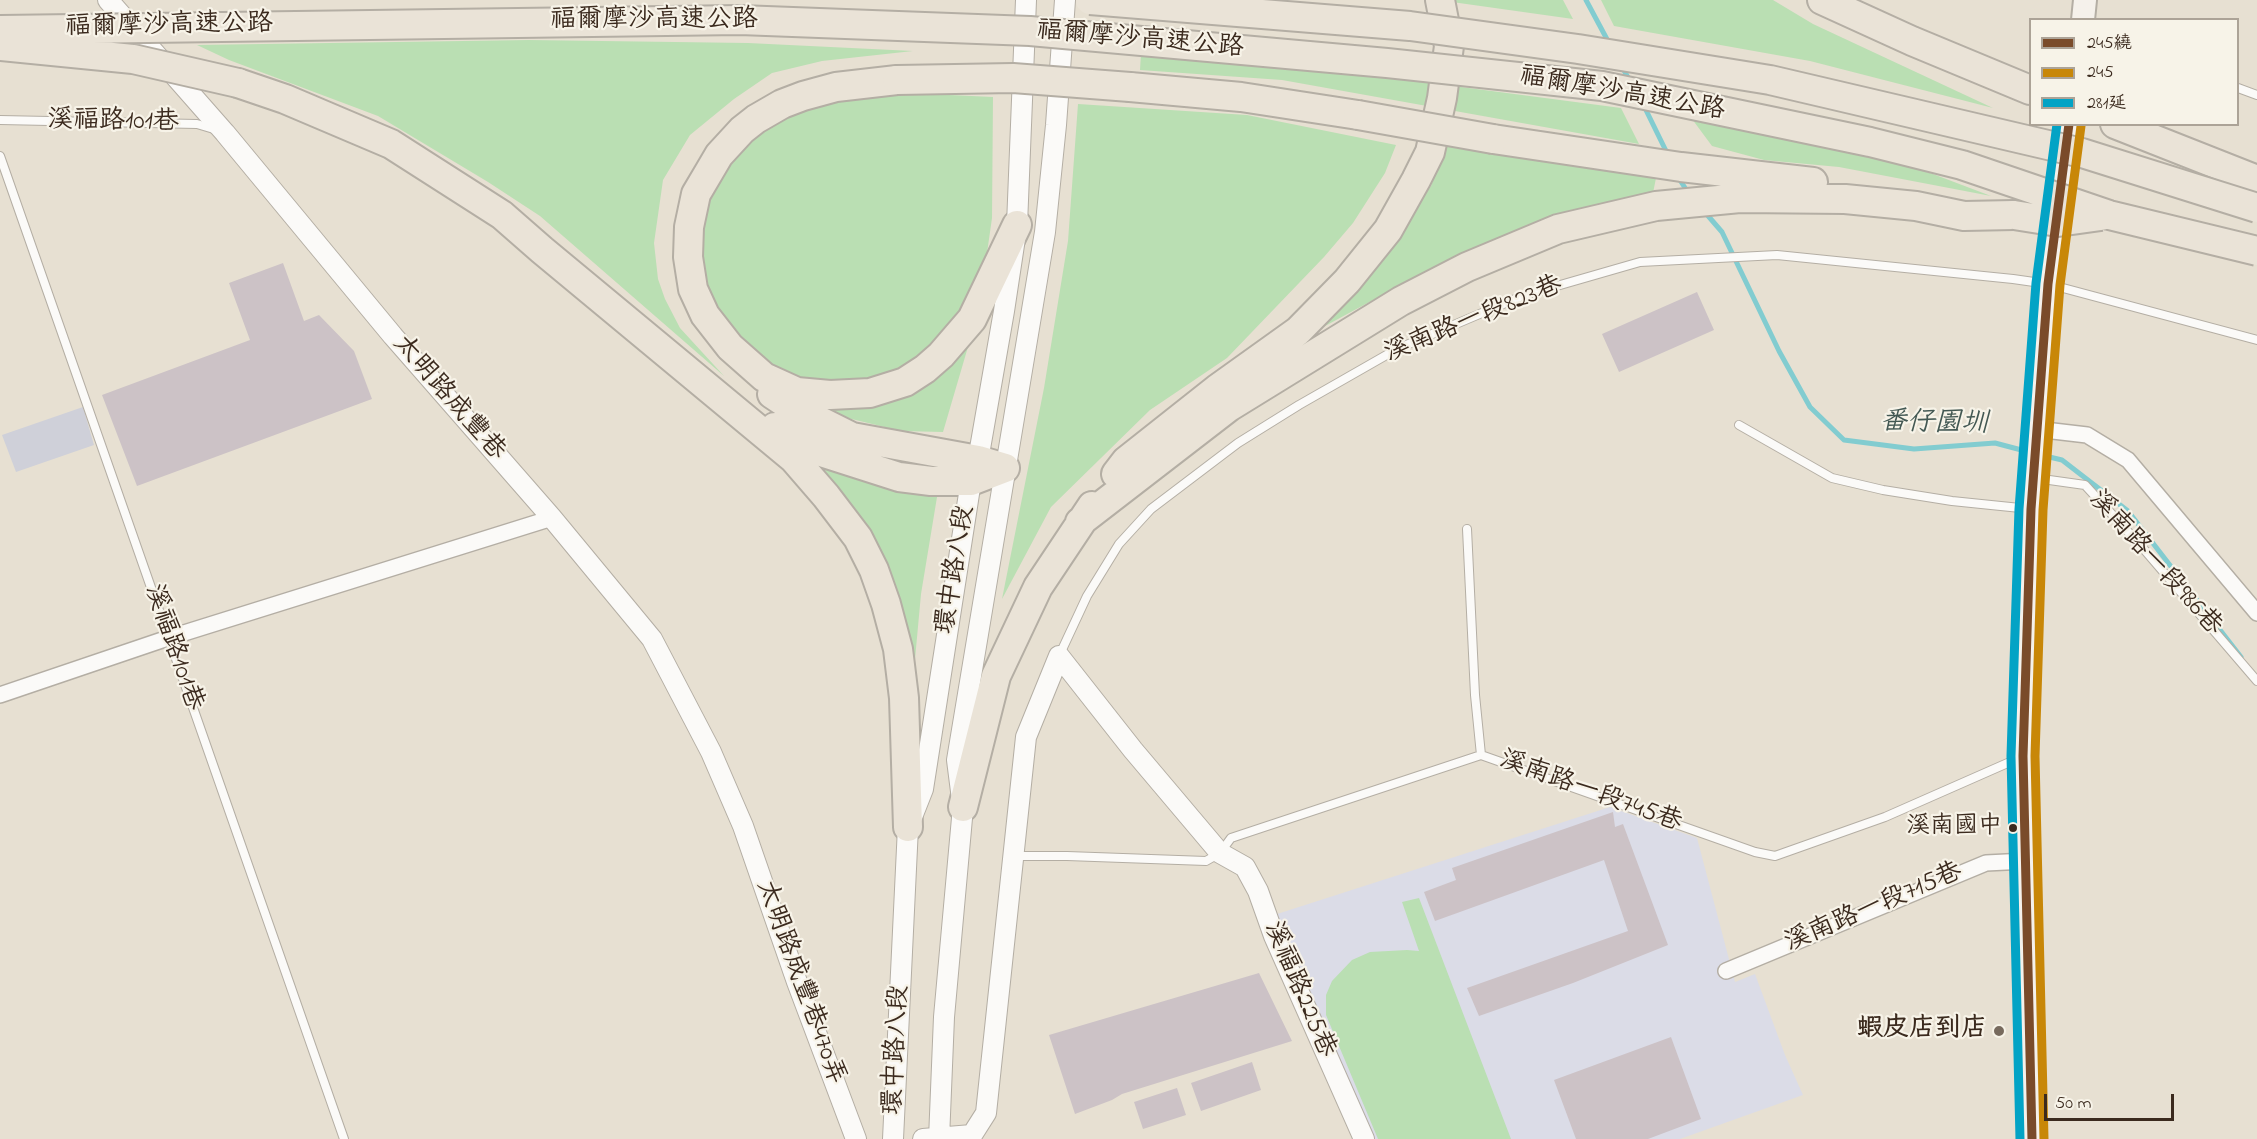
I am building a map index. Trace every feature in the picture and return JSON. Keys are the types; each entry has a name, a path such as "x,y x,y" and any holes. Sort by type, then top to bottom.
{"highway":[{"name":"福爾摩沙高速公路","path":"1090,0 1410,26 1578,49 1770,80 2082,153 2257,208"},
{"path":"963,807 996,676 1038,586 1080,522 1126,461 1217,389 1298,331 1347,281 1388,230 1430,152 1440,109 1449,46 1440,0"},
{"path":"1822,0 1912,41 2025,88"},
{"name":"福爾摩沙高速公路","path":"0,30 740,20 1030,31 1388,63 1602,86 1881,145 1962,165 2109,215 2257,251"},
{"path":"0,46 133,58 238,83 285,99 391,144 502,215 794,459 858,538 874,570 886,604 898,649 904,698 908,827"},
{"path":"975,470 852,436 790,406 740,374 712,342 705,315 693,289 688,257 689,227 696,194 719,156 742,130 756,119 792,100 836,87 897,80 1013,78 1241,97 1673,166 1868,188 2058,222 2109,215"},
{"path":"2120,126 2257,180"},
{"path":"1080,522 1229,407 1411,296 1467,267 1558,229 1656,206 1740,198 1845,199 1916,206 1964,216 2014,214"},
{"path":"705,315 730,347 764,377 797,392 830,395 870,393 892,388 925,369 941,355 972,319 1017,225"},
{"path":"718,396 824,453 899,477 931,481 975,470 1005,468"}],"main road":[{"path":"2083,18 2085,0"},
{"path":"2032,1139 2023,756 2031,509 2048,284 2069,126"}],"street":[{"name":"太明路成豐巷","path":"108,0 225,133 352,288 552,518 652,639 711,752 743,826"},
{"name":"環中路八段","path":"893,1139 908,827 923,789 1017,225 1026,0"},
{"name":"環中路八段","path":"934,1139 963,807 957,760 1046,232 1065,0"},
{"path":"2036,434 2087,435 2128,460 2257,613"},
{"path":"0,695 168,638 552,518"},
{"path":"934,1139 972,1137 986,1113 1026,736 1059,656"},
{"name":"溪福路225巷","path":"1059,656 1133,750 1220,853 1245,867 1258,891 1274,936 1364,1139"},
{"name":"太明路成豐巷470弄","path":"743,826 797,982 856,1139"},
{"name":"溪南路一段715巷","path":"1726,971 1986,863 2026,861"}],"lane":[{"path":"2239,88 2257,95"},
{"name":"溪福路101巷","path":"0,120 197,124 225,133"},
{"name":"溪福路101巷","path":"0,156 80,379 168,638 344,1139"},
{"name":"溪南路一段823巷","path":"1059,656 1087,596 1114,553 1151,509 1238,443 1397,349 1522,296 1640,262 1778,255 2013,279 2048,284 2257,340"},
{"path":"1739,425 1832,478 1894,492 2031,509"},
{"name":"溪南路一段986巷","path":"2033,475 2085,485 2142,547 2257,681"},
{"path":"1467,529 1476,705 1481,755"},
{"name":"溪南路一段745巷","path":"1012,856 1206,861 1220,853 1231,838 1481,755 1755,852 1775,856 1886,817 2023,756"}],"shaded area":[{"path":"83,407 94,445 16,472 2,435"},
{"path":"1610,807 1697,838 1735,982 1755,974 1785,1055 1803,1095 1680,1139 1373,1139 1274,915"}],"green space":[{"path":"1452,0 1563,0 1573,19 1452,2"},
{"path":"1601,0 1773,0 1813,24 1993,108 1810,61 1614,26"},
{"path":"529,40 748,43 913,51 822,61 772,73 734,99 690,135 663,180 654,243 658,279 665,299 680,328 724,376 540,216 488,182 378,116 229,60 197,45"},
{"path":"1141,53 1423,82 1621,108 1639,144 1282,80 1140,70"},
{"path":"885,92 993,97 992,218 984,274 969,307 928,352 886,377 815,388 775,371 729,330 705,285 701,256 705,211 726,171 754,137 782,119 810,106"},
{"path":"1078,104 1247,115 1396,145 1385,173 1353,223 1324,257 1227,358 1150,410 1051,507 1002,599 1044,388 1068,241"},
{"path":"1692,119 1772,137 1868,154 1933,174 1991,196 1839,167 1764,160 1712,146"},
{"path":"1445,144 1656,178 1653,193 1495,242 1423,273 1314,332 1431,186"},
{"path":"970,340 943,432 901,431 831,414 795,397 832,405"},
{"path":"822,466 938,491 921,594 913,681 855,515"},
{"path":"1419,898 1511,1139 1378,1139 1326,1015 1326,995 1332,981 1352,960 1370,952 1419,951 1402,902"}],"building":[{"path":"283,263 304,321 319,315 354,351 372,399 137,486 102,395 250,340 229,283"},
{"path":"1697,292 1714,330 1619,372 1602,334"},
{"path":"1613,812 1615,827 1623,824 1668,945 1573,983 1479,1016 1467,988 1628,931 1604,860 1435,921 1424,892 1456,880 1452,868"},
{"path":"1259,973 1292,1041 1122,1094 1075,1114 1049,1035"},
{"path":"1671,1037 1701,1119 1648,1139 1576,1139 1554,1080"},
{"path":"1252,1062 1261,1090 1201,1111 1191,1083"},
{"path":"1177,1088 1186,1115 1143,1129 1134,1102"}],"waterway":[{"name":"番仔園圳","path":"1586,0 1609,43"},
{"name":"番仔園圳","path":"1621,65 1631,83"},
{"name":"番仔園圳","path":"1643,104 1668,155"},
{"name":"番仔園圳","path":"1678,177 1689,194"},
{"name":"番仔園圳","path":"1703,210 1722,232 1779,351 1810,407 1844,440 1914,449 1995,443 2029,452"},
{"name":"番仔園圳","path":"2041,455 2062,460 2128,511 2241,657"}],"transit line":[{"name":"281延","path":"2020,1139 2011,756 2019,509 2036,283 2057,126"},
{"name":"245繞","path":"2032,1139 2023,756 2031,509 2048,284 2069,126"},
{"name":"245","path":"2044,1139 2035,756 2043,510 2060,285 2081,126"}],"place":[{"name":"溪南國中","path":"2013,828"},
{"name":"蝦皮店到店","path":"1999,1031"}]}
